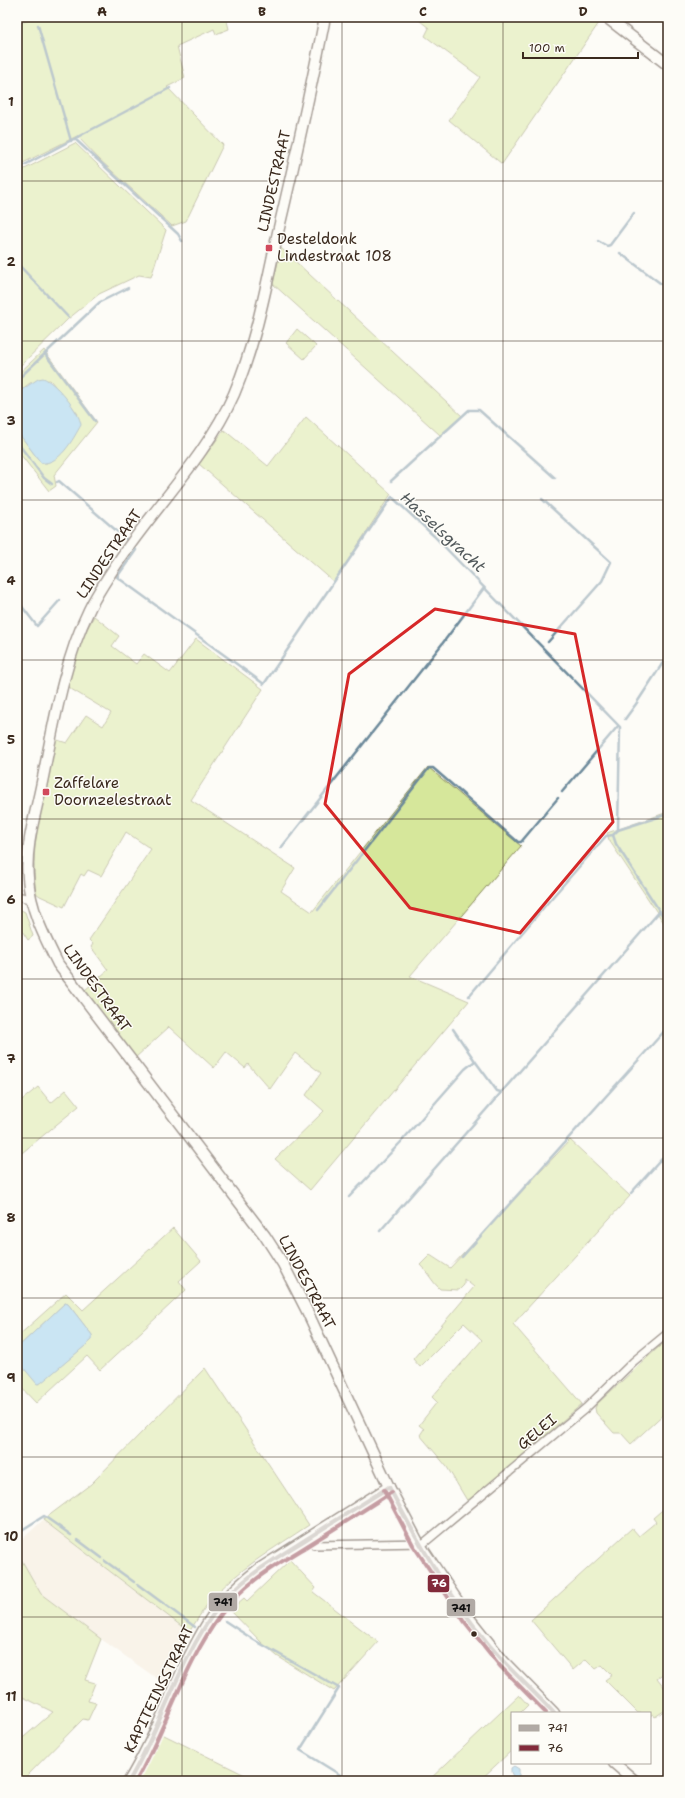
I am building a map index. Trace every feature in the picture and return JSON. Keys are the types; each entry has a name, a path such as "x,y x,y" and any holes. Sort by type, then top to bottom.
{"street":[{"name":"LINDESTRAAT","path":"325,17 312,84 254,342 236,387 218,425 188,469 120,560 104,584 89,611 62,687 29,844 27,876 30,899 42,932 58,964 265,1236 284,1264 389,1487 418,1542 469,1618 504,1662 553,1712"},
{"path":"606,17 668,65"},
{"path":"17,896 30,899"},
{"name":"GELEI","path":"418,1542 424,1543 506,1476 586,1408 634,1360 668,1333"},
{"name":"KAPITEINSSTRAAT","path":"129,1781 138,1766 172,1691 211,1618 223,1602 240,1584 259,1569 389,1487"},
{"path":"309,1537 314,1545 418,1542"},
{"path":"615,1764 635,1781"}],"highlighted area":[{"path":"435,609 575,634 613,822 520,933 410,908 325,804 349,674"}],"shaded area":[{"path":"43,1520 189,1632 166,1685 41,1594 17,1552 17,1544"}],"green space":[{"path":"39,17 226,17 229,29 216,34 214,29 177,46 185,78 167,87 223,145 186,221 172,226 100,160 77,136 17,166 17,24"},
{"path":"415,17 597,17 601,20 502,164 449,120 480,77 425,36 429,28"},
{"path":"75,143 166,230 151,277 139,275 99,294 68,319 17,369 17,173"},
{"path":"281,248 462,416 440,435 273,284"},
{"path":"297,329 316,346 304,359 286,343"},
{"path":"44,350 97,422 54,475 56,486 49,491 17,450 17,431 41,463 47,463 78,414 50,380 30,383 17,393 17,375"},
{"path":"306,417 391,494 334,582 199,464 224,430 268,466"},
{"path":"94,616 119,636 112,646 136,664 144,654 170,673 196,639 263,689 191,800 295,868 281,891 312,912 428,767 521,846 410,976 469,1001 310,1190 275,1159 324,1111 306,1095 321,1073 295,1053 270,1089 248,1064 245,1068 226,1052 214,1068 169,1027 135,1058 85,990 108,970 91,947 93,944 89,940 151,849 126,832 101,876 88,870 84,876 81,874 64,907 36,893 34,854 36,835 42,796 54,739 67,743 86,715 103,726 111,713 66,686 84,635"},
{"path":"668,812 668,929 609,840 607,833"},
{"path":"17,908 25,912 33,936 28,940 17,923"},
{"path":"38,1087 51,1103 66,1090 79,1106 17,1157 17,1104"},
{"path":"570,1140 630,1196 513,1324 582,1404 468,1502 447,1467 420,1435 424,1429 419,1425 437,1402 432,1397 482,1340 464,1323 420,1367 413,1359 474,1287 464,1279 464,1285 459,1290 440,1289 420,1265 430,1255 450,1268"},
{"path":"173,1228 201,1261 179,1281 186,1290 100,1370 87,1356 36,1403 17,1383 17,1360 39,1384 92,1340 92,1335 68,1304 65,1303 17,1348 17,1337 66,1293 83,1310"},
{"path":"664,1344 668,1346 668,1410 631,1444 621,1433 614,1433 596,1413 595,1408 597,1404 661,1345"},
{"path":"205,1368 309,1525 256,1560 231,1580 209,1602 189,1632 43,1520 91,1484"},
{"path":"668,1505 668,1670 657,1678 668,1692 668,1708 655,1717 653,1714 651,1715 651,1712 637,1712 605,1680 612,1675 602,1665 596,1669 586,1659 573,1670 531,1620 632,1528 639,1536 656,1522 653,1518"},
{"path":"17,1552 41,1594 101,1639 85,1680 95,1683 88,1701 96,1703 88,1720 83,1719 22,1781 17,1781 17,1743 53,1712 17,1694"},
{"path":"290,1560 316,1588 313,1592 378,1642 334,1691 277,1656 262,1643 230,1610 244,1598 247,1601"},
{"path":"519,1695 528,1705 521,1712 511,1712 511,1751 479,1781 428,1781"},
{"path":"162,1734 257,1781 138,1781"}],"water":[{"path":"43,378 54,385 72,405 80,419 81,425 70,444 60,456 48,463 41,463 17,431 17,393 38,379"},
{"path":"65,1303 68,1304 92,1335 92,1340 41,1383 37,1384 17,1360 17,1348"},
{"path":"514,1766 519,1769 519,1781 515,1781 511,1772 511,1768"}],"waterway":[{"path":"38,25 71,141"},
{"path":"17,169 170,88"},
{"path":"75,139 178,234 182,241"},
{"path":"598,241 607,246 610,245 634,213"},
{"path":"620,253 668,289"},
{"path":"17,263 68,317"},
{"name":"Hasselsgracht","path":"17,380 100,302 128,288"},
{"path":"45,354 95,421"},
{"path":"391,481 469,410 479,410 555,478"},
{"name":"Hasselsgracht","path":"17,442 44,478 52,484"},
{"name":"Hasselsgracht","path":"57,482 59,481 126,539"},
{"name":"Hasselsgracht","path":"135,548 136,550 117,577 264,684 392,497 434,536 620,727 618,830 613,835 616,844 668,924"},
{"path":"542,499 611,562 602,581 548,642"},
{"path":"281,848 442,644 484,588"},
{"path":"17,600 37,626 60,600"},
{"path":"625,719 668,655"},
{"path":"562,792 618,726"},
{"path":"318,910 429,768 433,768 518,842 521,842 558,798"},
{"path":"618,830 668,814"},
{"path":"469,996 606,836 613,835"},
{"path":"380,1231 660,911"},
{"path":"462,1257 668,1027"},
{"path":"453,1029 475,1061"},
{"path":"349,1197 400,1143 465,1069 475,1061 497,1091 501,1092"},
{"path":"631,1193 668,1152"},
{"path":"17,1533 44,1516 71,1535"},
{"path":"78,1540 102,1558"},
{"path":"105,1561 134,1582"},
{"path":"137,1584 195,1627"},
{"path":"225,1621 254,1640 339,1688 300,1750 350,1781"}],"transit line":[{"name":"741","path":"389,1487 441,1579 472,1623 505,1663 553,1712"},
{"name":"741","path":"129,1781 151,1738 192,1649 204,1628 226,1598 247,1579 269,1563 389,1487"},
{"name":"76","path":"384,1490 413,1545 464,1621 500,1666 545,1712"},
{"name":"76","path":"136,1781 197,1653 209,1632 231,1602 261,1575 392,1492"}],"place":[{"name":"Desteldonk Lindestraat 108","path":"269,248"},
{"name":"Zaffelare Doornzelestraat","path":"46,792"}]}
